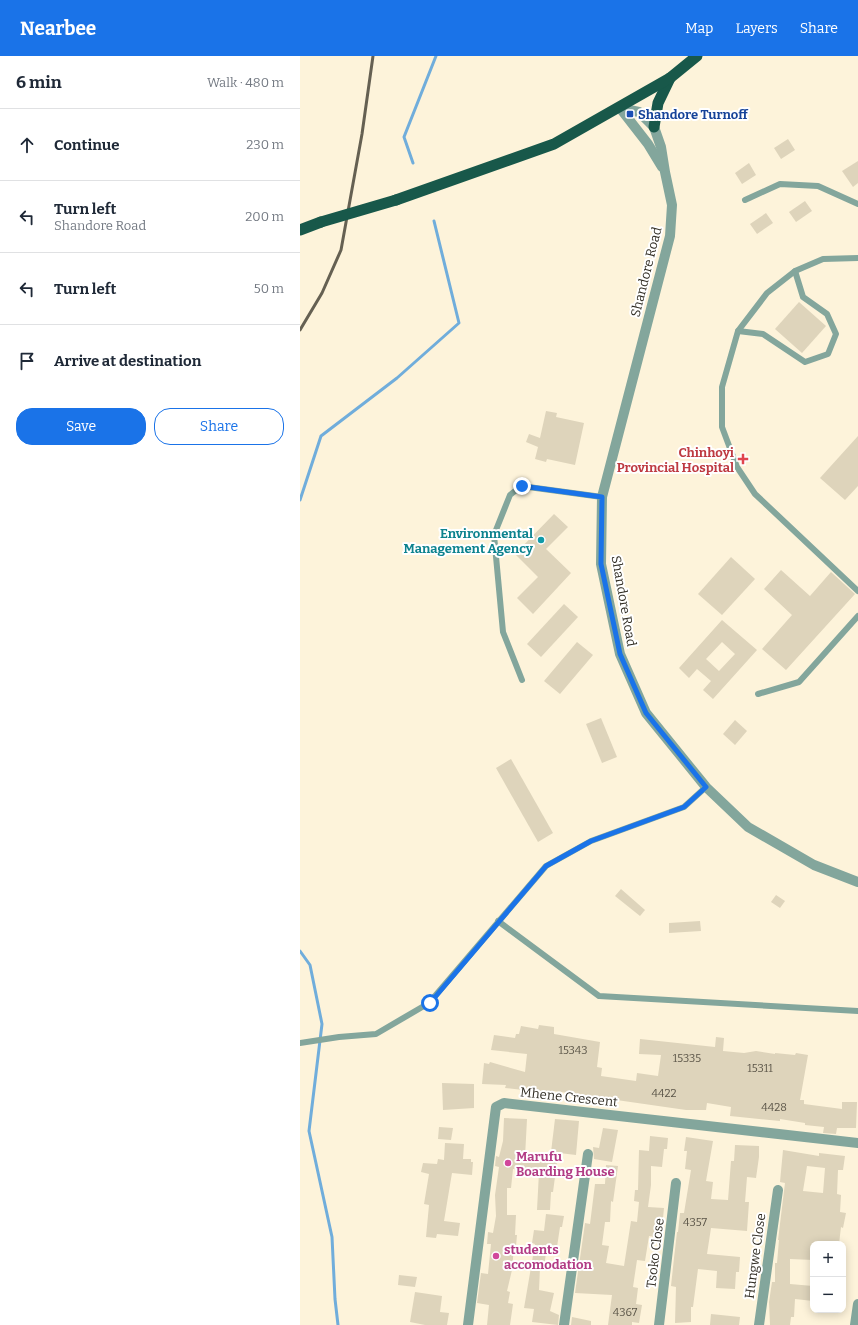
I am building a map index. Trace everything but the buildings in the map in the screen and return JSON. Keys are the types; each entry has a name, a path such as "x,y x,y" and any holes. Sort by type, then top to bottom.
{"highway":[{"path":"300,230 321,222 396,200 554,144 620,108 670,78 697,56"},
{"path":"654,127 658,103 670,78"}],"street":[{"path":"620,108 639,112 654,127 661,147 664,172"},
{"path":"620,108 648,144 664,172"},
{"name":"Shandore Road","path":"664,172 672,205 670,236 602,497 601,564 620,654 646,713 706,787 748,827 814,866 858,882"},
{"name":"Mhene Crescent","path":"468,1325 496,1107 504,1103 858,1143"},
{"path":"564,1325 588,1154"},
{"name":"Tsoko Close","path":"659,1325 676,1183"},
{"name":"Hungwe Close","path":"759,1325 778,1190"},
{"path":"855,1325 858,1304"}],"lane":[{"path":"745,200 780,184 818,186 858,204"},
{"path":"858,258 823,259 795,271 767,293 738,331 722,387 722,427 737,467 755,494 858,590"},
{"path":"738,331 762,334 805,362 828,354 836,334 827,314 803,296 795,271"},
{"path":"522,680 503,632 494,535 510,495 522,486 602,497"},
{"path":"758,694 799,682 858,616"},
{"path":"301,1043 339,1037 376,1034 430,1003 546,866 591,841 684,807 706,787"},
{"path":"498,921 599,996 858,1011"}],"waterway":[{"path":"413,163 404,137 436,56"},
{"path":"300,500 321,436 397,378 459,323 434,221"},
{"path":"300,951 310,965 322,1024 309,1131 332,1237 335,1299 338,1325"}],"railway":[{"path":"300,330 322,293 341,250 362,134 373,56"}],"place":[{"name":"Shandore Turnoff","path":"630,114"},
{"name":"Chinhoyi Provincial Hospital","path":"743,459"},
{"name":"Environmental Management Agency","path":"541,540"},
{"name":"Marufu Boarding House","path":"508,1163"},
{"name":"students accomodation","path":"496,1256"}],"route":[{"path":"430,1003 546,866 591,841 684,807 706,787 646,713 620,654 601,564 602,497 522,486"}]}
